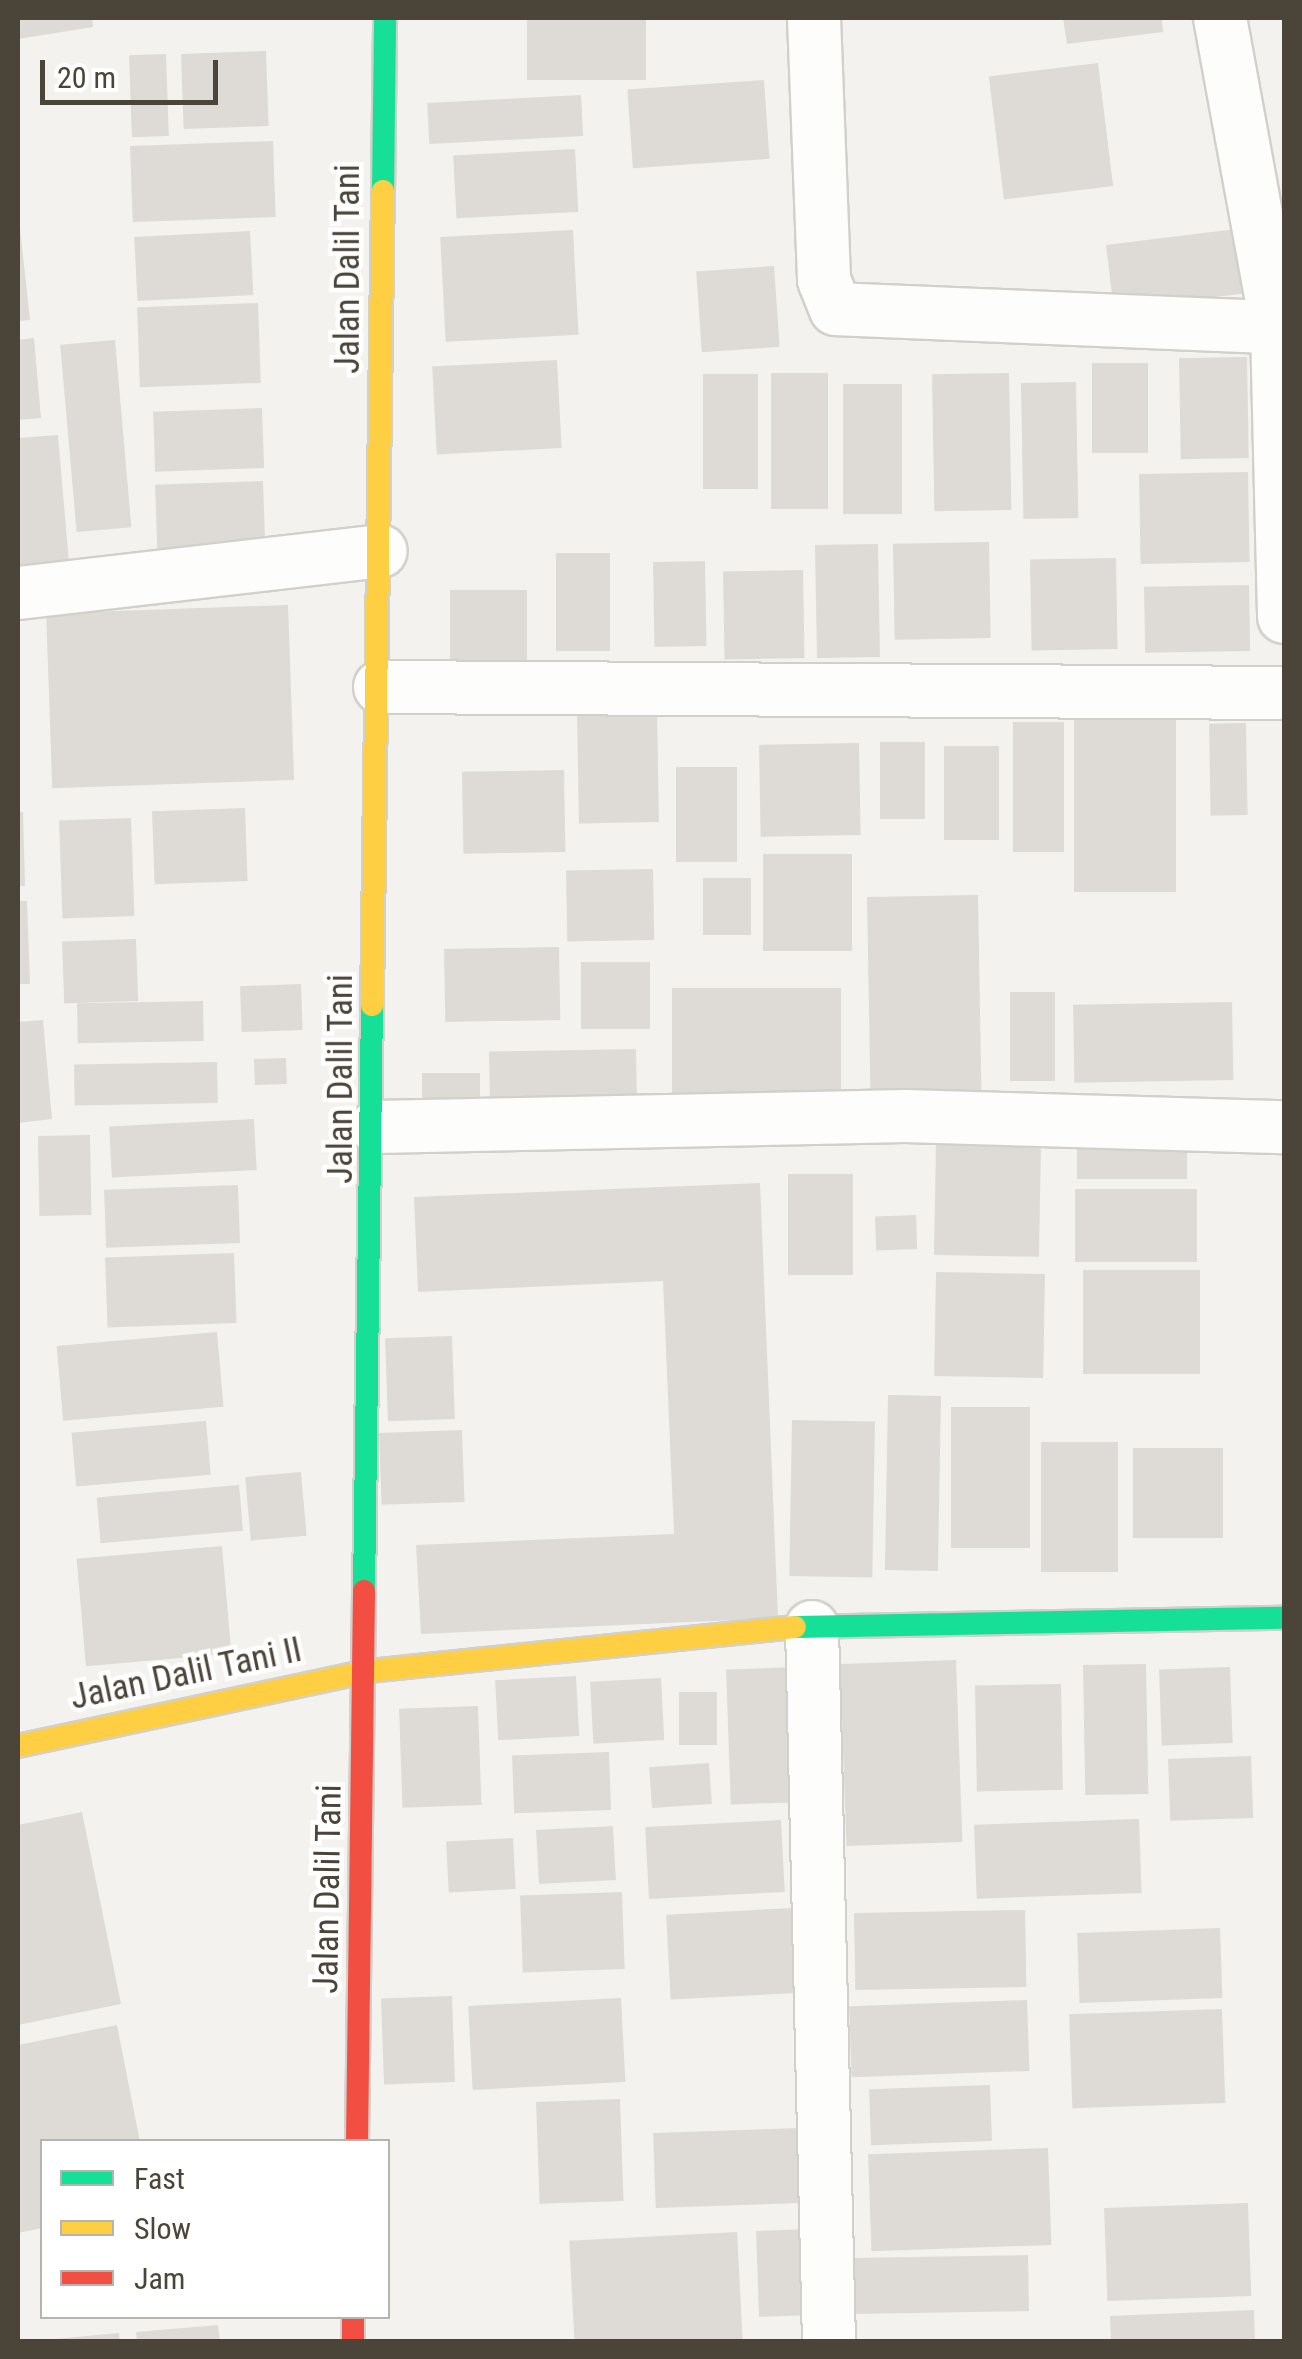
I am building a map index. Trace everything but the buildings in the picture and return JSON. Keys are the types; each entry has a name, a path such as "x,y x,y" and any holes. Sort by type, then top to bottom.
{"street":[{"name":"Jalan Dalil Tani","path":"358,2139 376,1127 385,18"},
{"path":"814,18 824,280 836,309 1281,328"},
{"path":"1220,18 1281,328 1284,617"},
{"path":"18,594 381,551"},
{"path":"380,687 1284,692"},
{"path":"376,1127 904,1116 1284,1127"},
{"name":"Jalan Dalil Tani II","path":"18,1746 368,1671 812,1627 1284,1618"},
{"path":"812,1627 828,2342"}],"traffic: fast":[{"path":"383,191 385,18"},
{"path":"364,1591 372,1005"},
{"path":"795,1627 1284,1618"}],"traffic: slow":[{"path":"372,1005 383,191"},
{"path":"18,1746 369,1671 795,1627"}],"traffic: jam":[{"path":"357,2139 364,1591"},
{"path":"353,2319 353,2342"}]}
